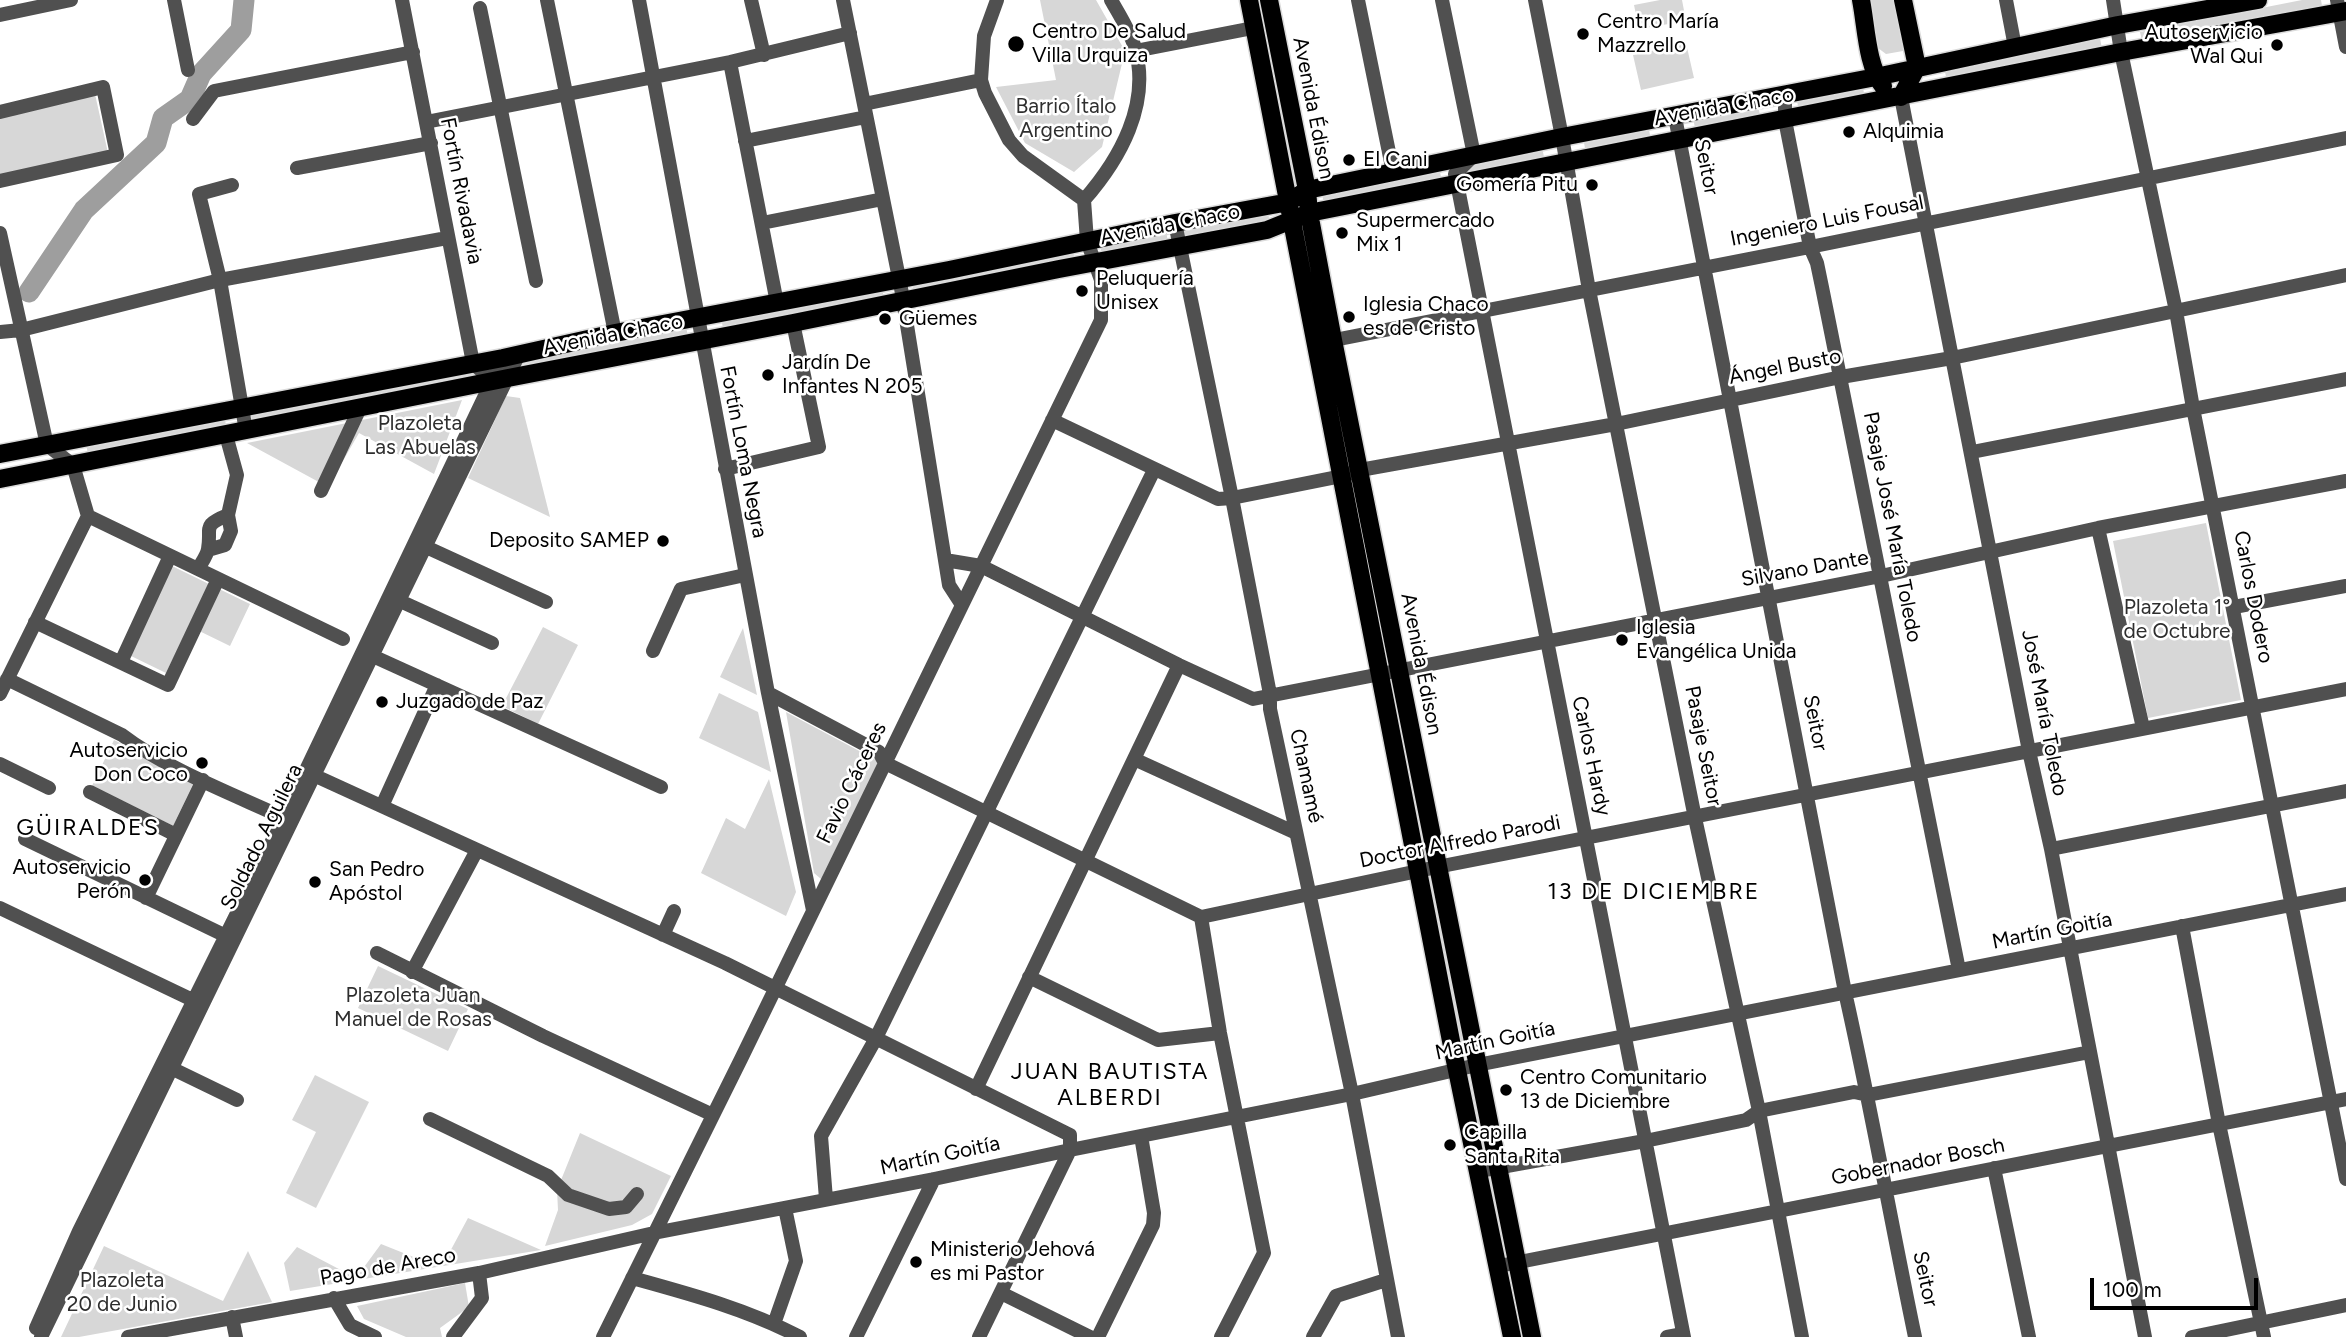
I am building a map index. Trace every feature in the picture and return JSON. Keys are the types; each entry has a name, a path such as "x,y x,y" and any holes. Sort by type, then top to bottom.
{"main road":[{"name":"Avenida Édison","path":"1249,0 1289,202 1301,217"},
{"name":"Avenida Édison","path":"1269,0 1307,190 1301,217 1325,342 1342,476 1437,867 1532,1337"},
{"path":"1861,0 1876,77 1885,88 1901,97 1917,67 1903,0"},
{"name":"Avenida Chaco","path":"0,454 1289,202 1307,190 1474,155 1876,77 2118,24 2258,0"},
{"name":"Avenida Chaco","path":"0,479 1267,230 1301,217 1457,183 2341,8"},
{"name":"Avenida Édison","path":"1325,342 1360,470 1419,871 1512,1337"}],"street":[{"path":"0,15 72,0"},
{"path":"174,0 188,70"},
{"name":"Fortín Rivadavia","path":"401,0 473,363"},
{"path":"547,0 615,333"},
{"name":"Fortín Loma Negra","path":"639,0 745,575 813,910"},
{"path":"751,0 764,55"},
{"path":"843,0 899,279 949,585 962,605"},
{"path":"997,0 984,36 981,80 985,93 1009,140 1023,156 1084,200 1103,178 1131,130 1139,85 1135,51 1129,33 1111,0"},
{"path":"1358,0 1393,172"},
{"path":"1441,0 1474,155 1455,174 1457,183"},
{"path":"1535,0 1567,161"},
{"path":"2006,0 2015,47"},
{"name":"Carlos Dodero","path":"2113,0 2121,52 2176,311 2346,1179"},
{"path":"480,8 536,281"},
{"path":"2341,8 2346,47"},
{"path":"1135,51 1253,28"},
{"path":"426,122 764,55 850,33"},
{"path":"193,118 214,91 412,52"},
{"path":"730,62 777,303"},
{"path":"745,141 981,80"},
{"path":"0,112 103,87 117,155 0,181"},
{"name":"Pasaje José María Toledo","path":"1785,94 1784,120 1810,247 1817,263 1841,377 1959,970"},
{"name":"José María Toledo","path":"1901,97 2145,1337"},
{"name":"Seitor","path":"1675,117 1915,1337"},
{"name":"Ingeniero Luis Fousal","path":"1325,342 2346,138"},
{"path":"297,168 431,143"},
{"name":"Pasaje Seitor","path":"1567,161 1589,290 1695,817 1759,1111 1802,1337"},
{"name":"Carlos Hardy","path":"1457,183 1684,1335"},
{"path":"232,185 199,194 219,280 246,430"},
{"path":"761,223 883,199"},
{"name":"Favio Cáceres","path":"603,1337 1101,320 1101,280 1087,241 1084,200"},
{"name":"Chamamé","path":"1175,223 1232,498 1270,694 1270,709 1352,1094 1398,1337"},
{"path":"0,233 47,445 73,465 88,516 0,694"},
{"path":"0,332 21,330 219,280 447,238"},
{"name":"Ángel Busto","path":"1232,498 1360,470 1616,424 1841,377 1952,358 2346,275"},
{"path":"725,469 819,447 793,323"},
{"name":"Soldado Aguilera","path":"32,1337 84,1220 251,897 511,356"},
{"path":"473,363 500,379"},
{"name":"Soldado Aguilera","path":"367,654 400,601 500,379"},
{"path":"1972,452 2346,379"},
{"path":"321,491 360,408"},
{"path":"1052,420 1218,499 1232,498"},
{"path":"208,550 225,545 231,531 228,514 237,475 226,435"},
{"path":"826,1199 821,1136 876,1040 1154,470"},
{"name":"Silvano Dante","path":"945,560 981,566 1253,699 1881,576 2098,528 2346,481"},
{"path":"198,569 208,550 207,532 214,520 228,514"},
{"path":"88,516 343,639"},
{"path":"2098,528 2143,729"},
{"path":"426,547 546,602"},
{"path":"121,663 170,556"},
{"path":"653,651 681,589 745,575"},
{"path":"35,622 168,685 218,579"},
{"path":"2234,607 2346,586"},
{"path":"400,601 492,643"},
{"path":"367,654 661,788"},
{"path":"975,1089 1179,665"},
{"path":"7,679 122,735 138,747 203,780 282,817"},
{"path":"382,806 437,685"},
{"name":"Doctor Alfredo Parodi","path":"1201,917 1437,867 2346,689"},
{"path":"768,693 880,752 885,763 1201,917 1220,1033 1264,1252 1221,1337"},
{"path":"1134,759 1296,834"},
{"path":"0,764 49,788"},
{"path":"310,773 663,935 1070,1135 1070,1150 979,1337"},
{"name":"Soldado Aguilera","path":"41,1337 173,1069 226,936 251,897 282,817 310,773"},
{"path":"146,898 203,780"},
{"path":"2051,849 2346,791"},
{"path":"90,792 176,835"},
{"path":"25,839 226,936"},
{"path":"412,972 477,850"},
{"name":"Martín Goitía","path":"654,1233 934,1180 1626,1035 2346,894"},
{"path":"0,908 199,1002"},
{"path":"663,935 674,911"},
{"path":"2182,926 2219,1124 2262,1330"},
{"path":"377,953 632,1079 713,1115"},
{"path":"1029,977 1158,1040 1220,1033"},
{"path":"1479,1171 1645,1142 1746,1120 1759,1111 1854,1092 1868,1095 2090,1052"},
{"path":"173,1069 237,1100"},
{"name":"Gobernador Bosch","path":"1499,1266 2346,1099"},
{"path":"430,1119 548,1175 568,1195 609,1209 626,1207 637,1194"},
{"path":"1098,1337 1153,1225 1154,1213 1140,1136"},
{"path":"1994,1168 2029,1337"},
{"path":"856,1337 934,1180"},
{"path":"774,1324 796,1261 785,1208"},
{"name":"Pago de Areco","path":"128,1337 157,1334 232,1317 479,1273 654,1233"},
{"path":"453,1337 482,1298 479,1273"},
{"path":"632,1278 718,1301 800,1337"},
{"path":"1315,1335 1336,1296 1386,1280"},
{"path":"1002,1293 1090,1337"},
{"path":"334,1298 350,1325 375,1337"},
{"path":"2192,1337 2262,1330 2346,1305"},
{"path":"232,1317 236,1337"},
{"path":"1667,1337 1684,1335"}],"green space":[{"name":"Barrio Ítalo Argentino","path":"1040,0 1096,0 1125,51 1102,147 1074,172 1025,143 996,87 1056,80"},
{"path":"1660,0 1682,0 1686,21 1639,29 1634,5"},
{"path":"1868,0 1899,0 1907,42 1903,51 1886,54 1878,48"},
{"path":"2302,0 2321,0 2322,6 2142,41 2140,32"},
{"path":"2100,38 2102,49 1947,81 1945,72"},
{"path":"1273,42 1298,172 1290,174 1264,45"},
{"path":"1686,43 1694,78 1641,90 1633,55"},
{"path":"1863,88 1865,98 1799,111 1797,101"},
{"path":"95,94 108,153 0,176 0,116"},
{"path":"1758,105 1760,115 1695,128 1693,118"},
{"path":"1649,130 1651,140 1586,153 1584,143"},
{"path":"1542,147 1544,157 1470,174 1468,164"},
{"path":"1440,172 1442,182 1324,204 1322,194"},
{"path":"1268,213 1270,224 1185,239 1183,229"},
{"path":"1166,231 1168,242 1102,255 1100,245"},
{"path":"1073,251 1075,262 914,292 912,282"},
{"path":"882,288 884,298 723,328 721,318"},
{"path":"686,326 688,337 527,367 525,357"},
{"path":"449,373 451,383 252,421 250,411"},
{"path":"506,396 520,398 550,517 468,478"},
{"name":"Plazoleta Las Abuelas","path":"462,400 434,474 359,433 328,487 247,443"},
{"path":"224,415 226,425 88,454 86,444"},
{"name":"Plazoleta 1° de Octubre","path":"2206,523 2241,700 2148,718 2113,541"},
{"path":"172,566 250,604 230,646 189,626 166,673 129,655"},
{"path":"543,627 578,645 538,724 502,706"},
{"path":"743,628 757,695 720,677"},
{"path":"1397,690 1429,851 1422,852 1390,691"},
{"path":"719,693 758,712 771,772 699,738"},
{"path":"786,712 880,762 821,879 814,873"},
{"path":"114,740 195,780 173,826 92,786"},
{"path":"769,779 796,892 786,916 701,873 726,818 745,829"},
{"path":"1435,887 1465,1049 1459,1050 1429,888"},
{"name":"Plazoleta Juan Manuel de Rosas","path":"378,966 468,1009 448,1051 358,1008"},
{"path":"315,1075 369,1102 316,1208 286,1193 316,1132 292,1120"},
{"path":"580,1133 671,1176 652,1214 632,1225 545,1246 558,1210 557,1190"},
{"path":"468,1218 541,1250 290,1291 284,1263 297,1247 356,1278 381,1244 431,1264 446,1259"},
{"name":"Plazoleta 20 de Junio","path":"104,1246 223,1301 248,1251 272,1302 79,1337 61,1337"},
{"path":"465,1283 469,1307 440,1328 442,1337 406,1337 364,1319 357,1306"}],"waterway":[{"path":"29,292 84,210 156,143 163,118 190,99 201,74 241,30 244,0"}],"place":[{"name":"Centro María Mazzrello","path":"1583,34"},
{"name":"Centro De Salud Villa Urquiza","path":"1016,44"},
{"name":"Autoservicio Wal Qui","path":"2277,45"},
{"name":"Alquimia","path":"1849,132"},
{"name":"El Cani","path":"1349,160"},
{"name":"Gomería Pitu","path":"1592,185"},
{"name":"Supermercado Mix 1","path":"1342,233"},
{"name":"Peluquería Unisex","path":"1082,291"},
{"name":"Iglesia Chaco es de Cristo","path":"1349,317"},
{"name":"Güemes","path":"885,319"},
{"name":"Jardín De Infantes N 205","path":"768,375"},
{"name":"Deposito SAMEP","path":"663,541"},
{"name":"Iglesia Evangélica Unida","path":"1622,640"},
{"name":"Juzgado de Paz","path":"382,702"},
{"name":"Autoservicio Don Coco","path":"202,763"},
{"name":"Autoservicio Perón","path":"145,880"},
{"name":"San Pedro Apóstol","path":"315,882"},
{"name":"Centro Comunitario 13 de Diciembre","path":"1506,1090"},
{"name":"Capilla Santa Rita","path":"1450,1145"},
{"name":"Ministerio Jehová es mi Pastor","path":"916,1262"}],"district":[{"name":"GÜIRALDES","path":"88,828"},
{"name":"13 DE DICIEMBRE","path":"1654,892"},
{"name":"JUAN BAUTISTA ALBERDI","path":"1110,1085"}]}
